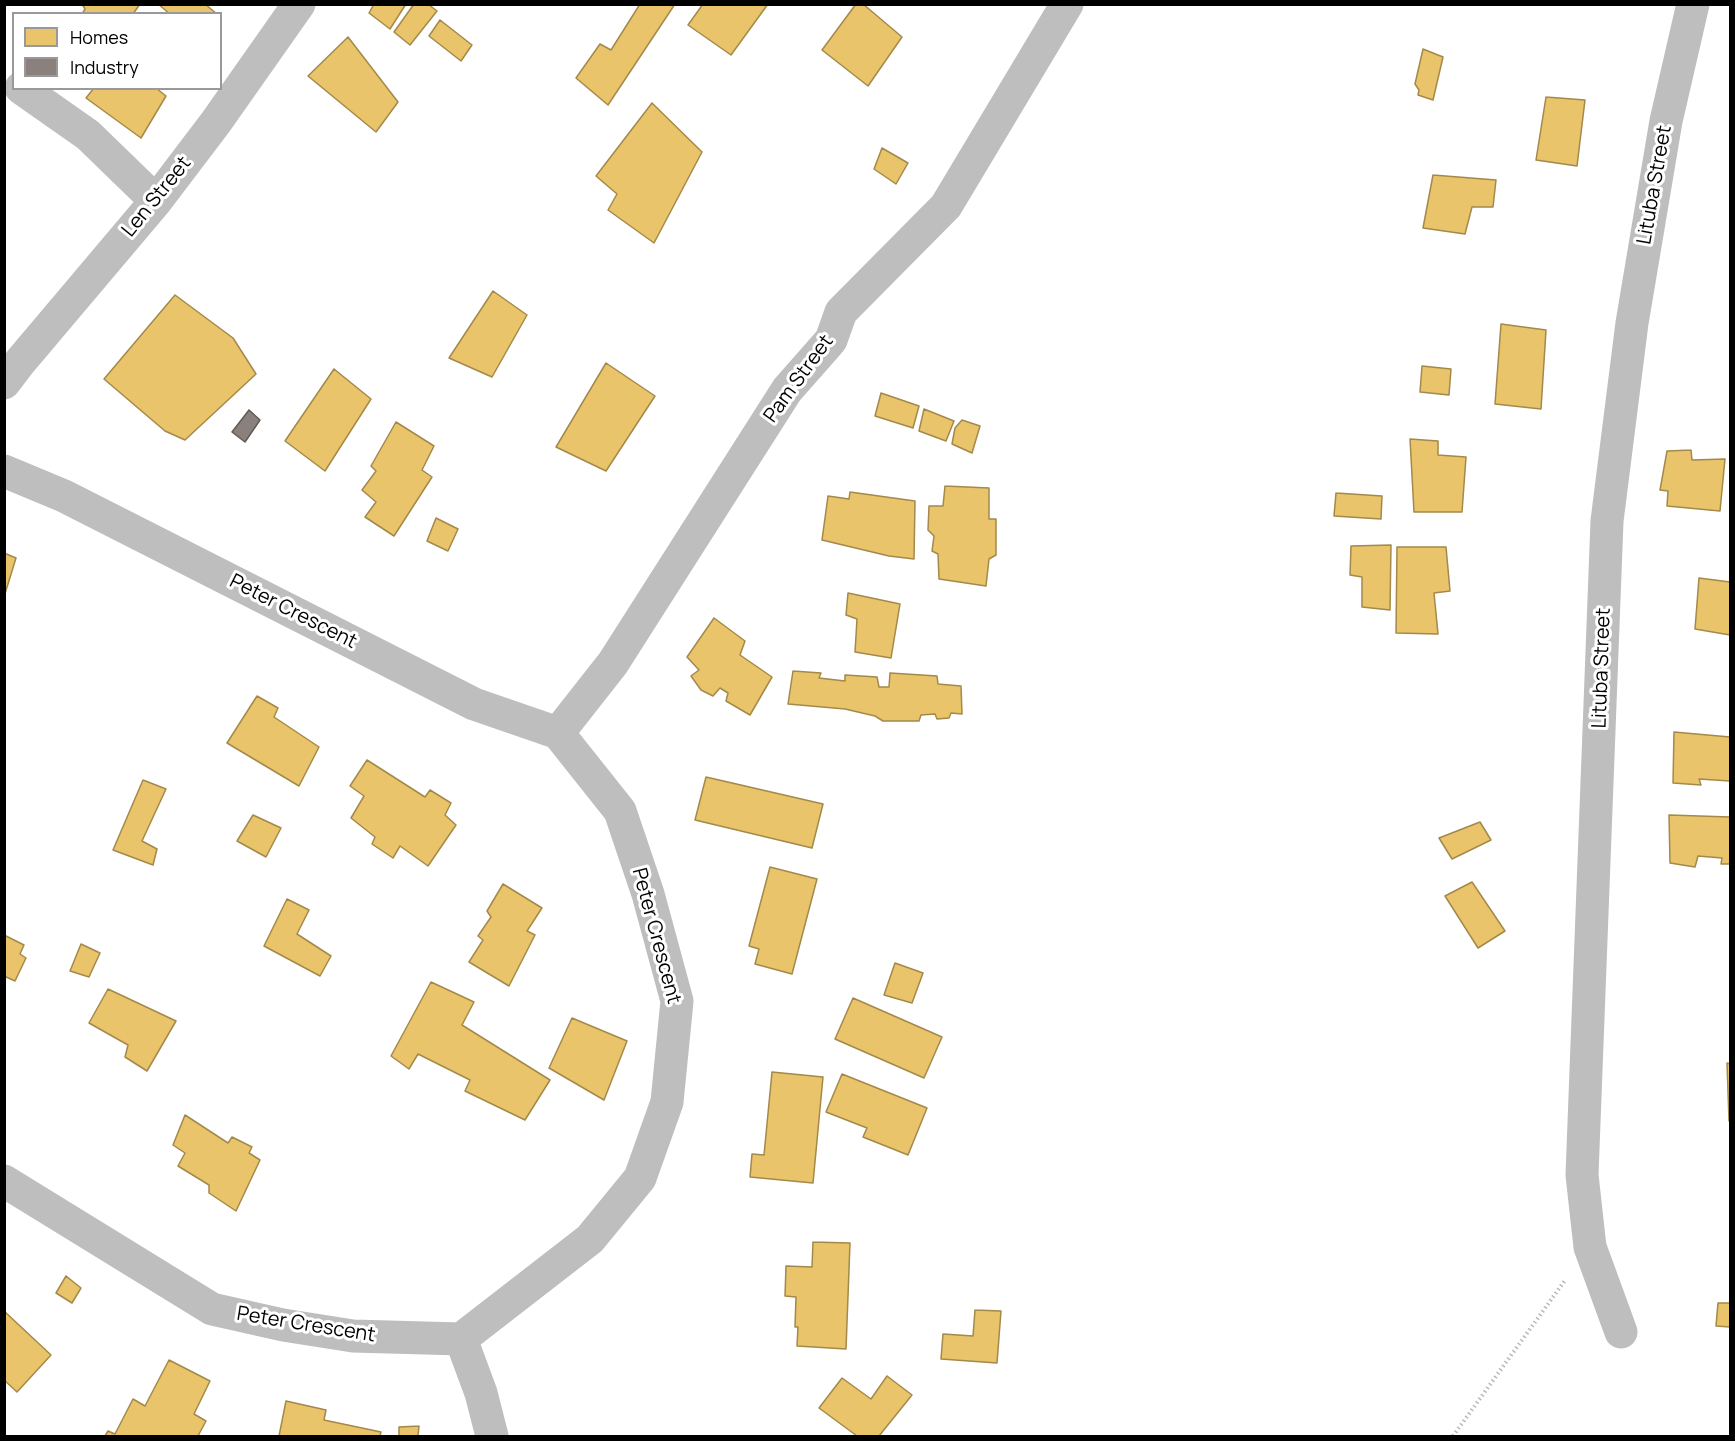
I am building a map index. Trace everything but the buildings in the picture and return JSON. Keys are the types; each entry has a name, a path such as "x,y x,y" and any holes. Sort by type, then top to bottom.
{"street":[{"name":"Len Street","path":"4,382 156,201 216,122 299,4"},
{"name":"Pam Street","path":"558,733 613,663 788,390 831,340 841,312 946,206 1067,4"},
{"name":"Lituba Street","path":"1621,1332 1590,1247 1582,1175 1607,521 1632,323 1666,121 1693,4"},
{"path":"24,90 88,135 156,201"},
{"name":"Peter Crescent","path":"4,471 64,496 474,704 558,733 620,811 648,894 677,1001 667,1102 640,1178 590,1239 460,1339 353,1336 283,1325 212,1309 4,1181"},
{"path":"460,1339 481,1393 492,1437"}],"path":[{"path":"1453,1437 1590,1247"}]}
